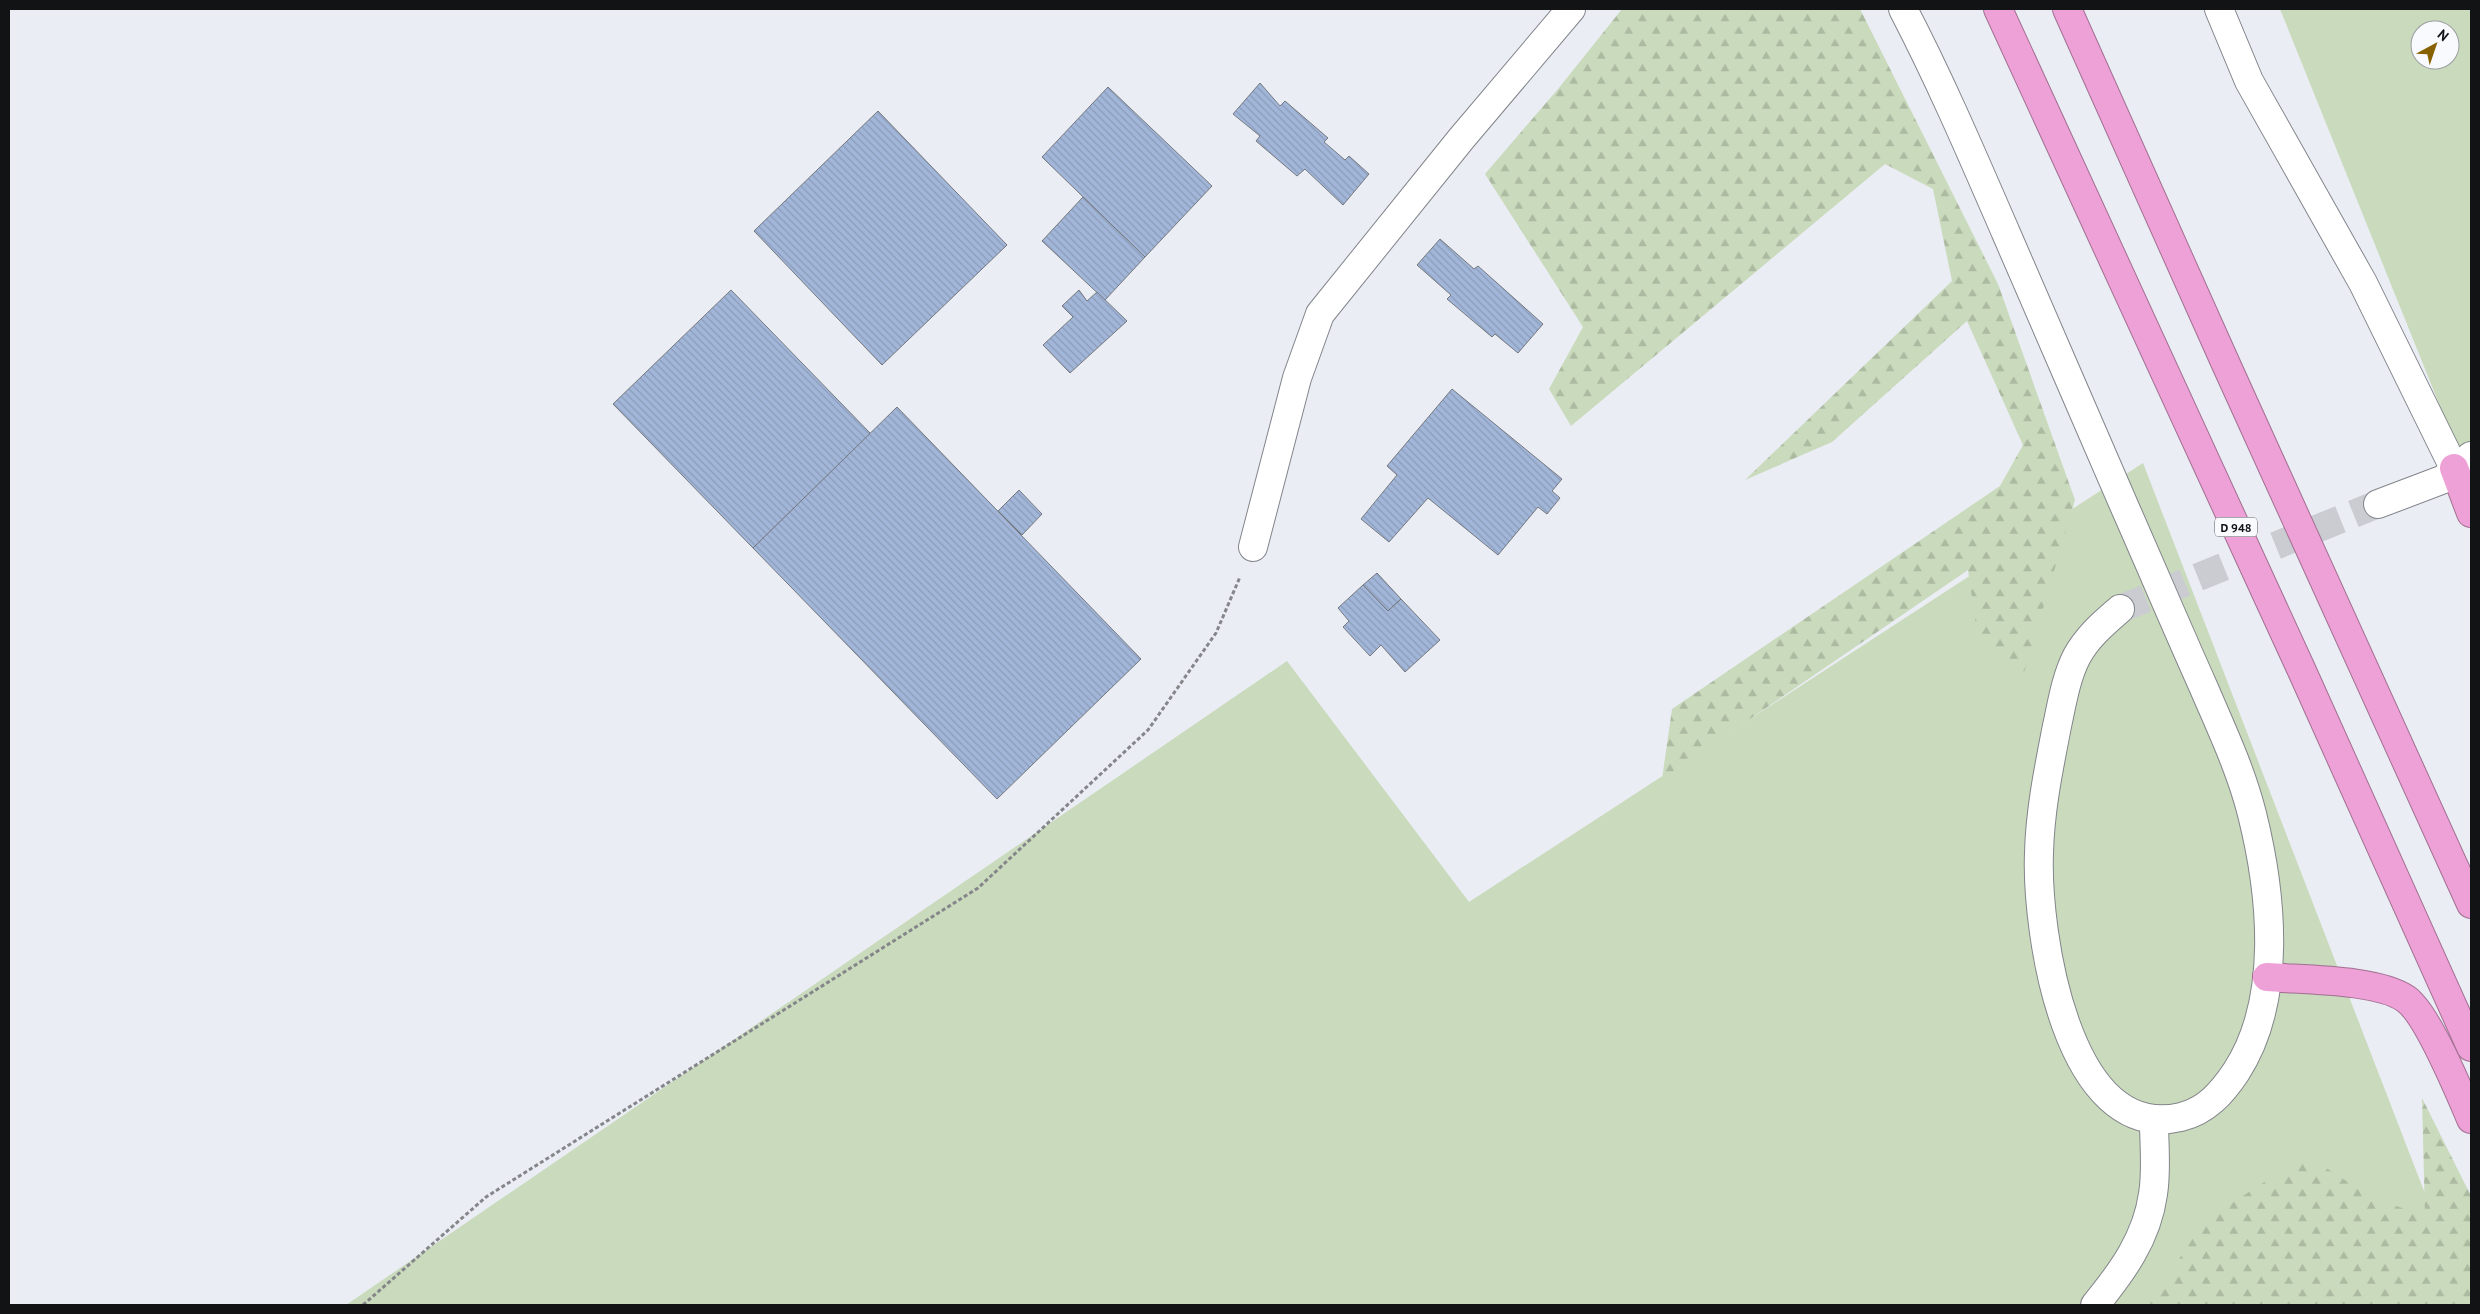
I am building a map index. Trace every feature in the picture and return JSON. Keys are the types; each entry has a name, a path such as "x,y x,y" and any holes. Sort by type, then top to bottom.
{"highway":[{"name":"D 948","path":"1998,9 2302,671 2471,1047"},
{"path":"2067,9 2220,353 2471,904"},
{"path":"2463,462 2471,513"},
{"path":"2267,977 2385,988 2406,999 2422,1017 2471,1119"}],"street":[{"path":"1253,547 1296,378 1320,314 1461,139 1571,9"},
{"path":"1903,9 1937,74 2230,750 2252,812 2268,905 2267,977 2260,1017 2243,1061 2227,1086 2207,1106 2184,1116 2154,1121 2122,1108 2100,1087 2079,1055 2064,1020 2043,921 2039,855 2043,808 2065,690 2076,658 2085,644 2094,631 2120,609"},
{"path":"2219,9 2249,81 2463,462 2444,479 2378,504"},
{"path":"2095,1305 2124,1268 2143,1232 2153,1194 2154,1121"}],"path":[{"path":"363,1305 486,1197 978,888 1148,730 1216,633 1253,547"}],"green space":[{"path":"1622,9 1860,9 1998,284 2075,500 2021,683 1977,632 1968,570 1662,779 1672,709 2000,486 2023,445 1967,321 1832,442 1745,480 1952,281 1933,189 1885,164 1571,426 1549,389 1583,327 1485,174 1558,89"},
{"path":"2280,9 2471,9 2471,483"},
{"path":"2143,463 2468,1305 346,1305 1287,661 1469,902"},
{"path":"2422,1098 2471,1196 2471,1305 2149,1305 2204,1221 2306,1155 2373,1198 2425,1216"}],"building":[{"path":"1260,83 1280,106 1285,101 1328,138 1324,142 1345,160 1349,156 1369,174 1343,205 1305,169 1297,176 1256,141 1260,136 1233,114"},
{"path":"1108,87 1212,186 1145,257 1042,157"},
{"path":"878,111 1007,245 882,365 754,231"},
{"path":"1083,197 1145,257 1105,300 1042,241"},
{"path":"1440,239 1474,269 1478,266 1543,324 1518,353 1495,334 1492,337 1447,299 1451,295 1417,265"},
{"path":"731,290 871,434 753,548 613,404"},
{"path":"1079,290 1087,301 1097,292 1127,321 1070,373 1043,345 1073,317 1062,306"},
{"path":"1452,389 1562,479 1552,491 1560,498 1547,514 1538,507 1498,555 1428,498 1389,542 1361,519 1397,475 1387,466"},
{"path":"897,407 1141,659 997,799 753,548"},
{"path":"1019,490 1042,514 1022,535 998,511"},
{"path":"1377,573 1401,599 1388,611 1363,585"},
{"path":"1363,585 1388,611 1401,599 1440,640 1405,672 1381,645 1370,656 1343,627 1349,621 1338,608"}],"tunnel":[{"path":"2120,609 2378,504"}]}
